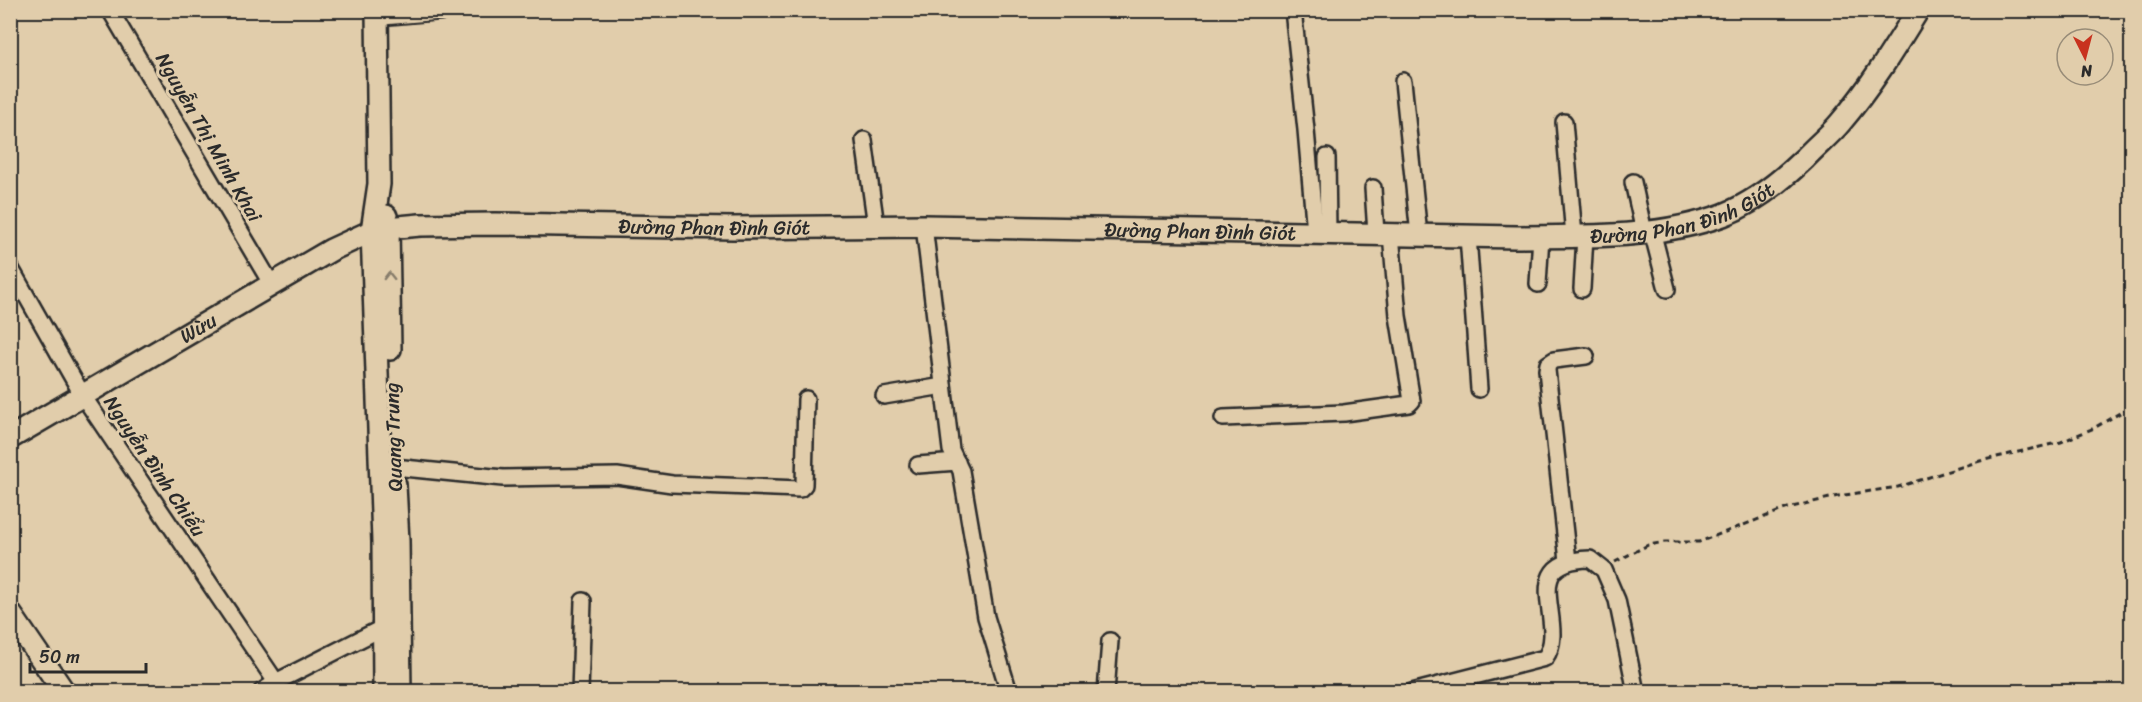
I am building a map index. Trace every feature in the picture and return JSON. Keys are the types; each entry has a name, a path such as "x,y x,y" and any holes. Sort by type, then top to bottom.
{"main road":[{"name":"Đường Phan Đình Giót","path":"380,229 420,225 484,224 733,228 924,226 1468,236 1580,236 1648,231 1697,223 1725,214 1754,199 1780,181 1840,124 1875,78 1918,10"},
{"name":"Quang Trung","path":"377,16 384,692"},
{"name":"Wừu","path":"10,438 331,250 380,229"},
{"name":"Quang Trung","path":"380,229 398,541 400,692"},
{"path":"10,613 64,692"}],"street":[{"name":"Nguyễn Thị Minh Khai","path":"110,10 272,285"},
{"path":"1293,10 1306,130 1322,232"},
{"path":"1403,81 1419,235"},
{"path":"1564,122 1580,236 1582,289"},
{"path":"864,140 876,226"},
{"path":"1322,232 1327,157"},
{"path":"1633,182 1666,289"},
{"path":"1222,418 1344,413 1409,404 1412,401 1374,188"},
{"path":"924,226 951,450 961,471 986,617 1009,692"},
{"path":"1468,236 1479,389"},
{"path":"1538,284 1541,236"},
{"name":"Nguyễn Đình Chiểu","path":"10,267 83,396 276,682"},
{"path":"1568,561 1547,370 1548,364 1554,360 1586,356"},
{"path":"884,396 943,387"},
{"path":"394,467 503,478 617,477 672,484 800,489 804,485 806,399"},
{"path":"918,465 957,462"},
{"path":"1412,692 1545,658 1549,653 1551,636 1548,590 1554,571 1568,561 1590,559 1604,570 1617,600 1636,692"},
{"path":"580,692 584,601"},
{"path":"261,692 276,682 384,627"},
{"path":"1106,692 1110,641"}],"lane":[{"path":"377,16 470,13"}],"path":[{"path":"1604,570 1617,560 1648,545 1665,542 1699,542 1788,508 1838,496 1898,487 1980,461 2061,442 2094,428 2132,406"}]}
